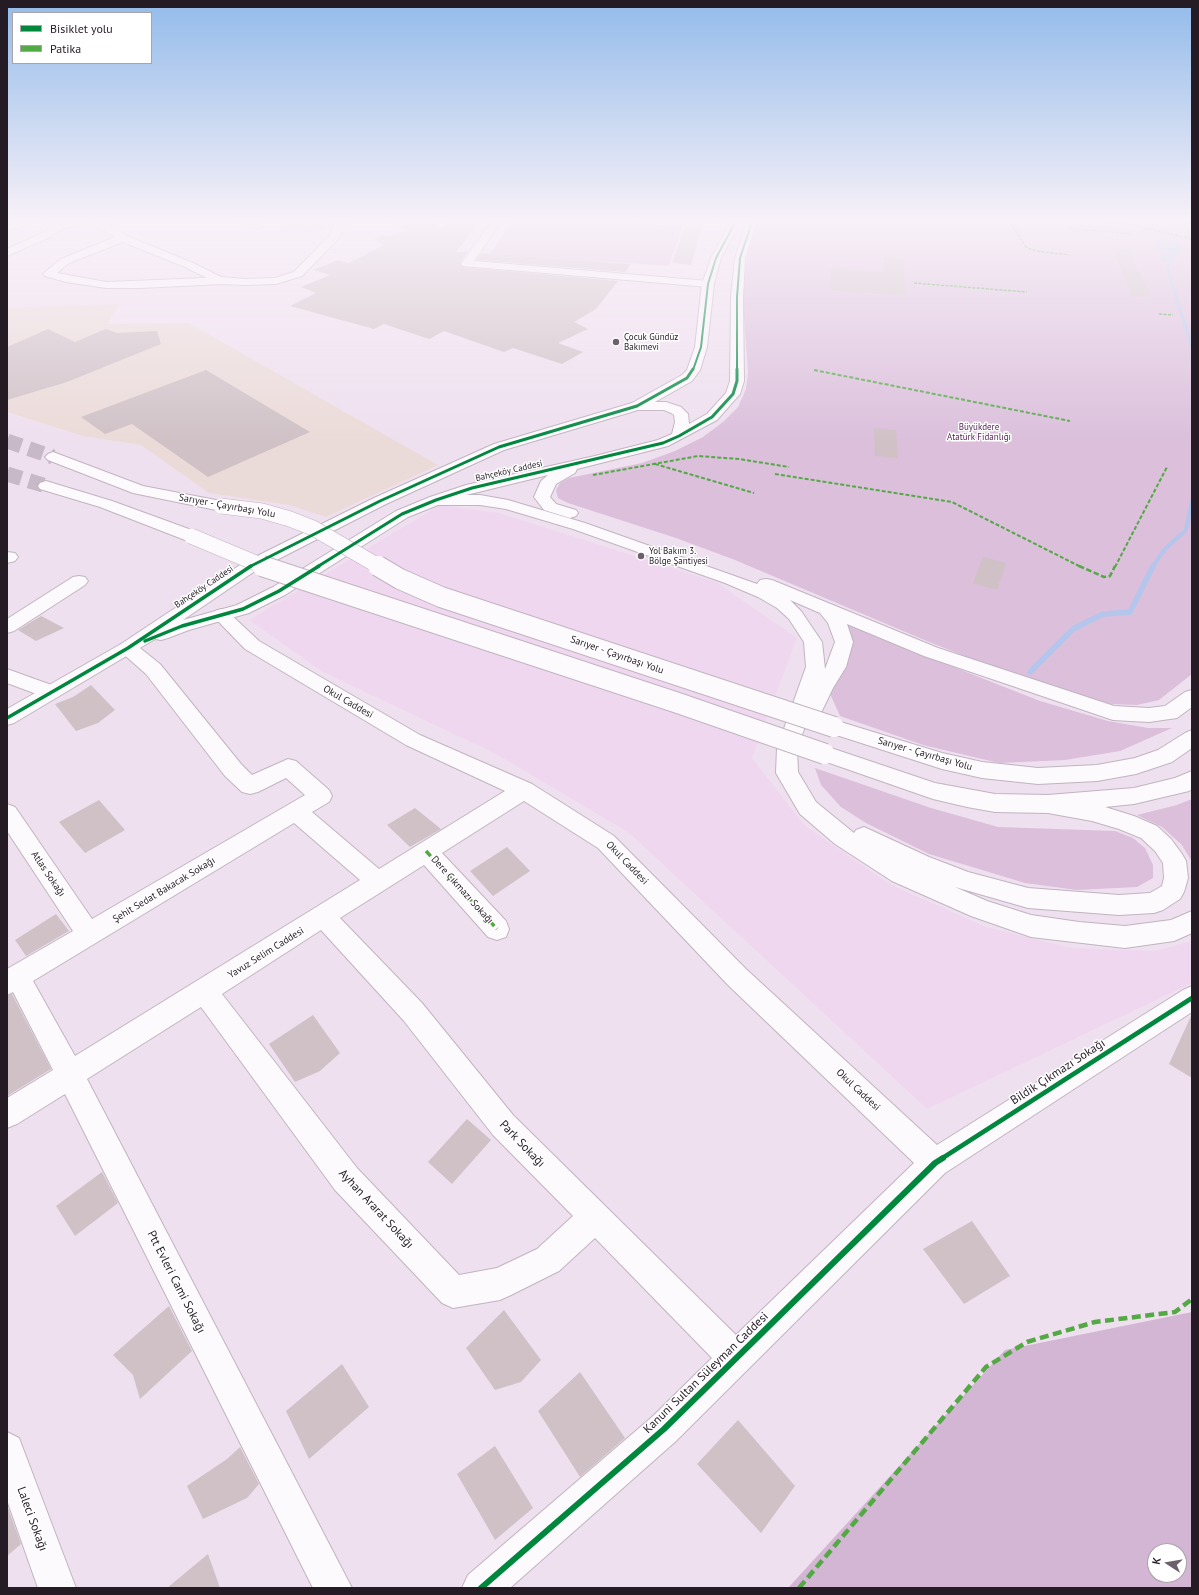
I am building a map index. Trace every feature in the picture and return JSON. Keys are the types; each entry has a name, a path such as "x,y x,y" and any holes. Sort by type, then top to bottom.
{"main road":[{"name":"Bahçeköy Caddesi","path":"7,718 128,648 218,586 249,567 380,501 499,447 637,406 687,378 694,370 701,347 707,293"},
{"name":"Bahçeköy Caddesi","path":"128,648 182,626 243,609 279,591 402,514 436,500 472,488 652,446 679,436 712,417 733,394 737,381 737,293"},
{"path":"637,406 657,405 676,410 681,414 682,422 679,436"},
{"name":"Sarıyer - Çayırbaşı Yolu","path":"53,457 139,490 221,506 262,511 290,519 312,528 400,580 441,596 942,762 982,770 1038,776 1097,773 1136,766 1165,756 1192,738"},
{"path":"596,460 567,471 549,481 542,497 550,507 709,563 825,607 931,652 1113,713 1148,715 1170,713 1192,697"},
{"path":"46,486 106,504 191,536 276,572 595,675 933,792 995,803 1048,804 1134,796 1181,785 1192,779"},
{"path":"436,500 480,500 508,505 579,526 731,579 764,593 783,604 795,615 813,642 816,667 787,748 786,773 808,808 843,838 900,874 980,909 1031,926 1079,933 1125,937 1174,930 1192,921"},
{"path":"249,567 243,577 251,586 279,591"},
{"path":"7,627 80,581"},
{"name":"Okul Caddesi","path":"218,586 213,598 212,607 252,645 413,740 524,790 606,842 736,977 935,1163"},
{"path":"825,607 837,622 844,642 836,667 823,688 802,735 801,771 808,786 826,808 844,825 873,842 936,870 965,881 1028,898 1119,905 1154,903 1172,892 1176,878 1174,861 1163,845 1149,832 1126,822 1092,812 1048,804"},
{"name":"Şehit Sedat Bakacak Sokağı","path":"12,980 321,796 288,767 250,786 233,770 153,670 128,648"},
{"path":"7,676 50,692"},
{"name":"Yavuz Selim Caddesi","path":"7,1114 204,992 524,790"},
{"path":"295,811 378,881"},
{"name":"Atlas Sokağı","path":"7,813 89,935"},
{"name":"Dere Çıkmazı Sokağı","path":"426,851 497,929"},
{"name":"Park Sokağı","path":"323,916 413,1012 502,1125 736,1358"},
{"name":"Ptt Evleri Cami Sokağı","path":"12,980 70,1075 332,1588"},
{"name":"Ayhan Ararat Sokağı","path":"204,992 346,1179 453,1292 500,1284 548,1260 594,1217"},
{"name":"Bildik Çıkmazı Sokağı","path":"935,1163 1192,998"},
{"name":"Kanuni Sultan Süleyman Caddesi","path":"481,1588 664,1429 935,1163"},
{"name":"Laleci Sokağı","path":"7,1450 57,1588"}],"shaded area":[{"path":"119,304 107,324 189,323 438,465 326,517 289,505 209,493 141,445 83,436 7,412 7,308"},
{"path":"440,505 499,513 716,582 797,638 752,758 804,825 891,885 986,927 1071,948 1155,951 1192,941 1192,983 927,1109 628,832 496,754 323,672 249,620"},
{"path":"1192,1312 1192,1588 788,1588 1005,1350"}],"green space":[{"name":"Büyükdere Atatürk Fidanlığı","path":"742,293 1192,293 1192,674 1159,700 1137,705 1111,704 1084,697 1003,671 929,642 735,560 676,538 568,503 558,498 556,490 560,483 569,478 642,463 675,451 703,437 723,422 738,407 746,389 748,373"},
{"path":"845,620 951,666 1040,701 1108,721 1148,728 1172,728 1120,751 1065,760 999,763 923,745 840,716 827,687"},
{"path":"815,768 931,808 998,827 1115,831 1133,838 1145,848 1153,865 1153,878 1137,887 1077,890 1025,883 929,854 866,823 841,807 821,785"},
{"path":"1192,799 1192,862 1182,845 1162,827 1137,815 1177,805"}],"building":[{"path":"315,293 608,293 596,309 574,322 588,329 558,343 583,352 562,364 513,348 504,352 444,331 429,339 384,324 374,329 290,306"},
{"path":"873,293 905,293 905,296"},
{"path":"1131,293 1149,293 1151,297 1132,296"},
{"path":"48,329 75,342 106,329 117,333 157,331 161,344 67,382 7,400 7,347"},
{"path":"206,370 310,432 208,477 132,424 105,434 81,417"},
{"path":"874,428 896,430 898,458 875,456"},
{"path":"983,557 1006,563 997,590 973,583"},
{"path":"41,616 64,628 36,641 18,630"},
{"path":"91,685 115,710 98,723 76,731 55,704 73,697"},
{"path":"99,800 125,830 85,853 59,822"},
{"path":"415,808 441,829 410,847 387,825"},
{"path":"507,847 530,871 493,896 470,871"},
{"path":"56,914 69,931 26,956 15,940"},
{"path":"12,994 51,1069 7,1096 7,996"},
{"path":"1192,1014 1192,1078 1169,1064"},
{"path":"313,1015 340,1053 320,1071 295,1082 269,1044"},
{"path":"467,1119 491,1140 452,1184 428,1162"},
{"path":"102,1172 118,1203 75,1236 56,1206"},
{"path":"972,1221 1010,1276 964,1304 923,1249"},
{"path":"169,1306 192,1351 140,1399 133,1375 113,1355"},
{"path":"504,1310 541,1360 521,1382 495,1390 466,1348"},
{"path":"342,1364 369,1407 309,1459 286,1411"},
{"path":"580,1372 625,1438 580,1477 538,1411"},
{"path":"738,1420 795,1486 761,1533 697,1464"},
{"path":"495,1446 533,1508 495,1540 457,1474"},
{"path":"240,1447 259,1484 247,1498 203,1519 187,1486 227,1459"},
{"path":"7,1505 21,1544 7,1556"},
{"path":"208,1554 220,1588 167,1588"}],"waterway":[{"path":"1175,293 1192,347"},
{"path":"1152,567 1165,549 1186,530 1192,501"},
{"path":"1030,672 1073,629 1103,614 1130,612 1153,566"}],"tunnel":[{"path":"7,441 53,457"},
{"path":"7,474 46,486"}],"marked path":[{"path":"1159,314 1173,315"},
{"path":"814,370 1070,421"},
{"path":"593,475 698,456 739,459 789,467"},
{"path":"655,464 754,493"},
{"path":"775,474 952,502 1097,575 1104,577 1110,576 1167,467"},
{"path":"426,851 497,929"},
{"path":"799,1588 986,1367 1027,1342 1095,1322 1175,1312 1192,1299"}],"cycle path":[{"path":"7,718 128,648 249,567 380,501 499,447 637,406 687,378 693,370 701,347 707,293"},
{"path":"145,641 182,626 243,609 279,591 402,514 436,500 472,488 663,443 679,436 712,417 733,394 737,381 737,293"},
{"path":"481,1588 664,1429 935,1163 1192,998"}],"place":[{"name":"Çocuk Gündüz Bakımevi","path":"616,342"},
{"name":"Yol Bakım 3. Bölge Şantiyesi","path":"641,556"}]}
